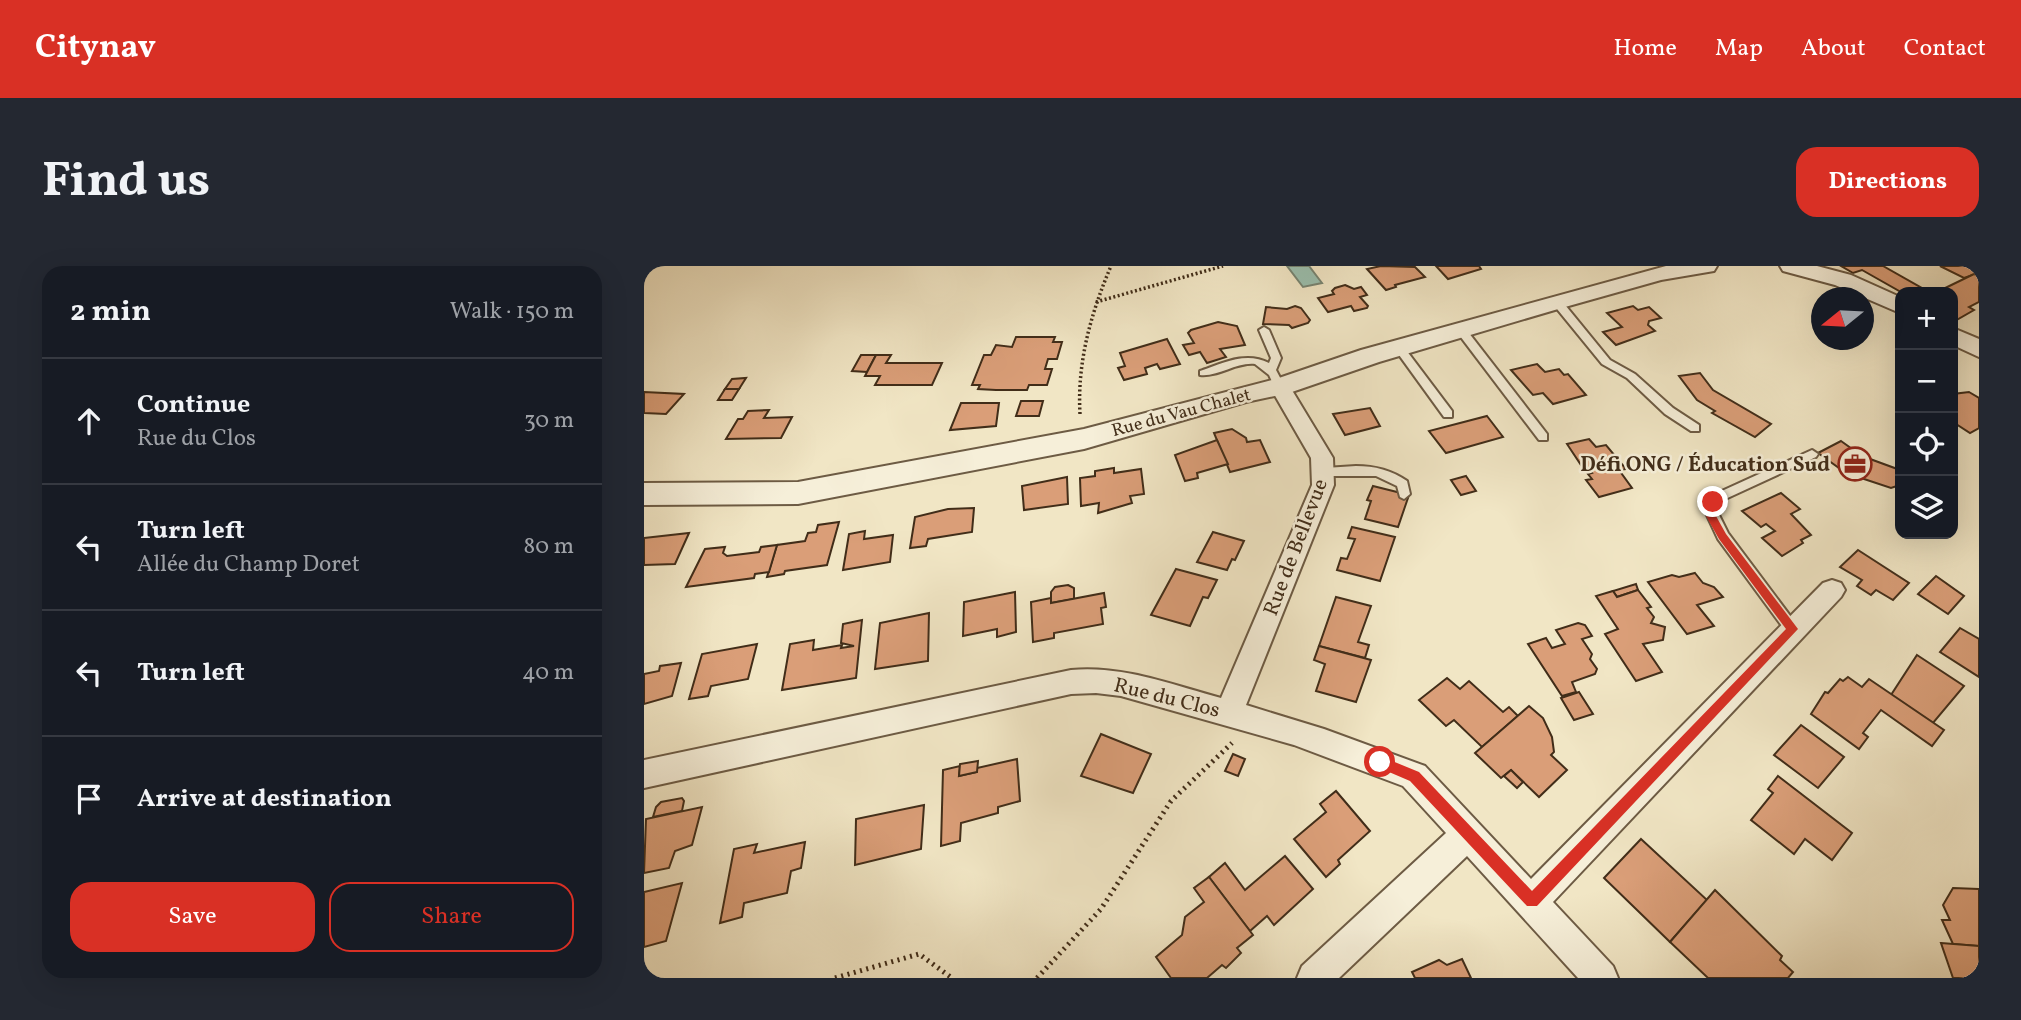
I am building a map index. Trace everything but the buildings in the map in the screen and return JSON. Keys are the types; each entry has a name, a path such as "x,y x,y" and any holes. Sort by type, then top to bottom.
{"street":[{"name":"Rue du Vau Chalet","path":"644,494 798,493 1084,439 1245,394 1276,377 1399,348 1660,274 1706,266"},
{"path":"1793,266 1843,280 1895,304"},
{"path":"1958,338 1979,349"},
{"name":"Rue de Bellevue","path":"1229,712 1323,485 1325,472 1322,458 1276,377"},
{"path":"1532,901 1832,590"},
{"name":"Rue du Clos","path":"644,774 1084,680 1116,683 1229,712 1380,762 1414,776 1601,978"},
{"path":"1314,978 1469,833"}],"lane":[{"path":"1557,302 1606,362 1631,376 1669,411 1695,428"},
{"path":"1264,330 1276,358 1276,377"},
{"path":"1461,330 1543,437"},
{"path":"1399,348 1448,414"},
{"path":"1205,373 1243,360 1260,360 1276,377"},
{"path":"1793,629 1723,536 1710,509 1717,498 1812,454"},
{"path":"1325,472 1359,469 1393,476 1403,484 1404,494"}],"path":[{"path":"1084,439 1077,395 1095,302 1111,266"},
{"path":"1095,302 1223,266"},
{"path":"1037,978 1101,908 1171,801 1232,743 1229,712"},
{"path":"835,978 919,954 952,978"}],"shaded area":[{"path":"1287,266 1309,266 1322,283 1303,287"}],"place":[{"name":"Défi ONG / Éducation Sud","path":"1855,464"}],"route":[{"path":"1380,762 1414,776 1532,901 1793,629 1745,568 1715,524 1710,509 1713,502"}]}
